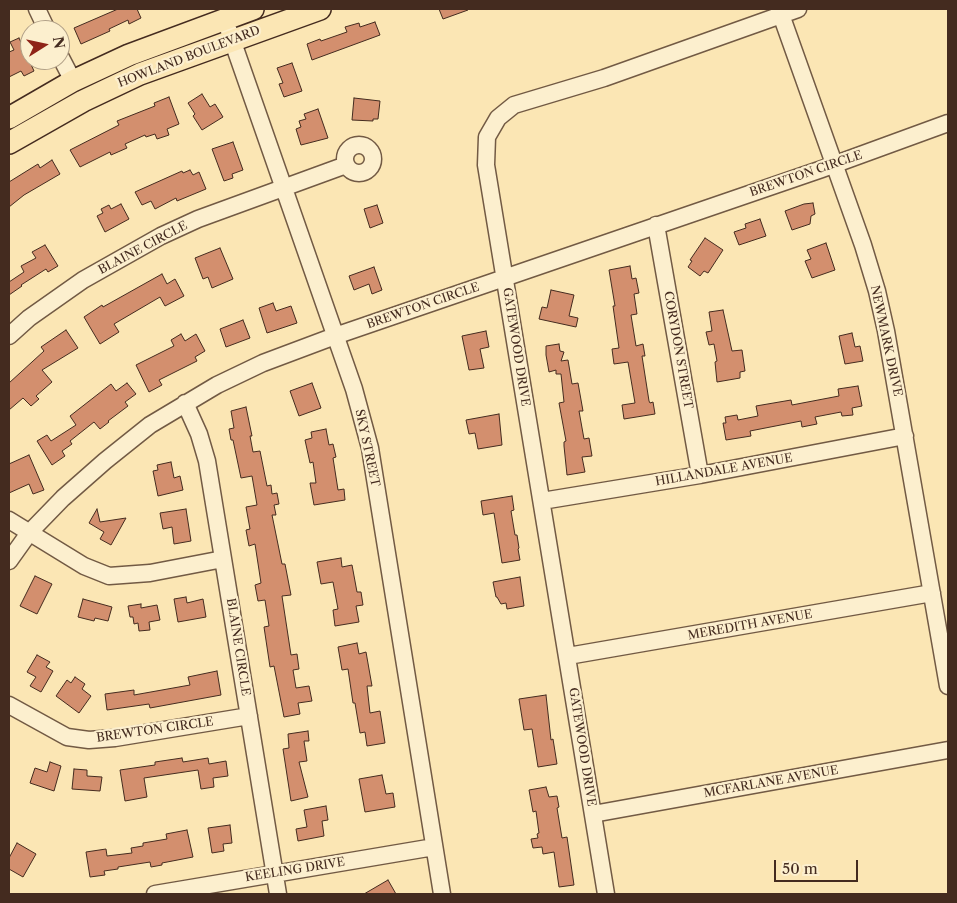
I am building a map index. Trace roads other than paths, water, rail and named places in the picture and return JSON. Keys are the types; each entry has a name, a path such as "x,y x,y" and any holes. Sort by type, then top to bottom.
{"main road":[{"name":"HOWLAND BOULEVARD","path":"9,118 72,82 129,55 253,9"},
{"name":"HOWLAND BOULEVARD","path":"9,143 83,101 140,74 320,9"}],"street":[{"name":"GATEWOOD DRIVE","path":"606,894 486,165 487,138 498,118 514,106 604,78 780,12 798,9"},
{"name":"NEWMARK DRIVE","path":"780,12 863,245 877,292 905,436 948,686"},
{"name":"SKY STREET","path":"224,19 354,389 370,448 442,894"},
{"path":"66,70 72,82"},
{"name":"BREWTON CIRCLE","path":"9,561 29,533 63,498 105,461 150,426 185,403 263,363 335,336 833,165 948,123"},
{"name":"BLAINE CIRCLE","path":"9,336 29,318 83,280 160,236 198,219 346,164"},
{"name":"CORYDON STREET","path":"656,225 700,474"},
{"name":"BLAINE CIRCLE","path":"185,403 200,434 207,461 278,894"},
{"name":"HILLANDALE AVENUE","path":"542,501 905,436"},
{"path":"9,520 84,566 109,576 150,573 223,559"},
{"name":"MEREDITH AVENUE","path":"568,656 932,593"},
{"name":"BREWTON CIRCLE","path":"9,704 67,737 90,740 115,738 249,716"},
{"name":"MCFARLANE AVENUE","path":"593,814 948,750"},
{"name":"KEELING DRIVE","path":"155,894 434,848"}]}
